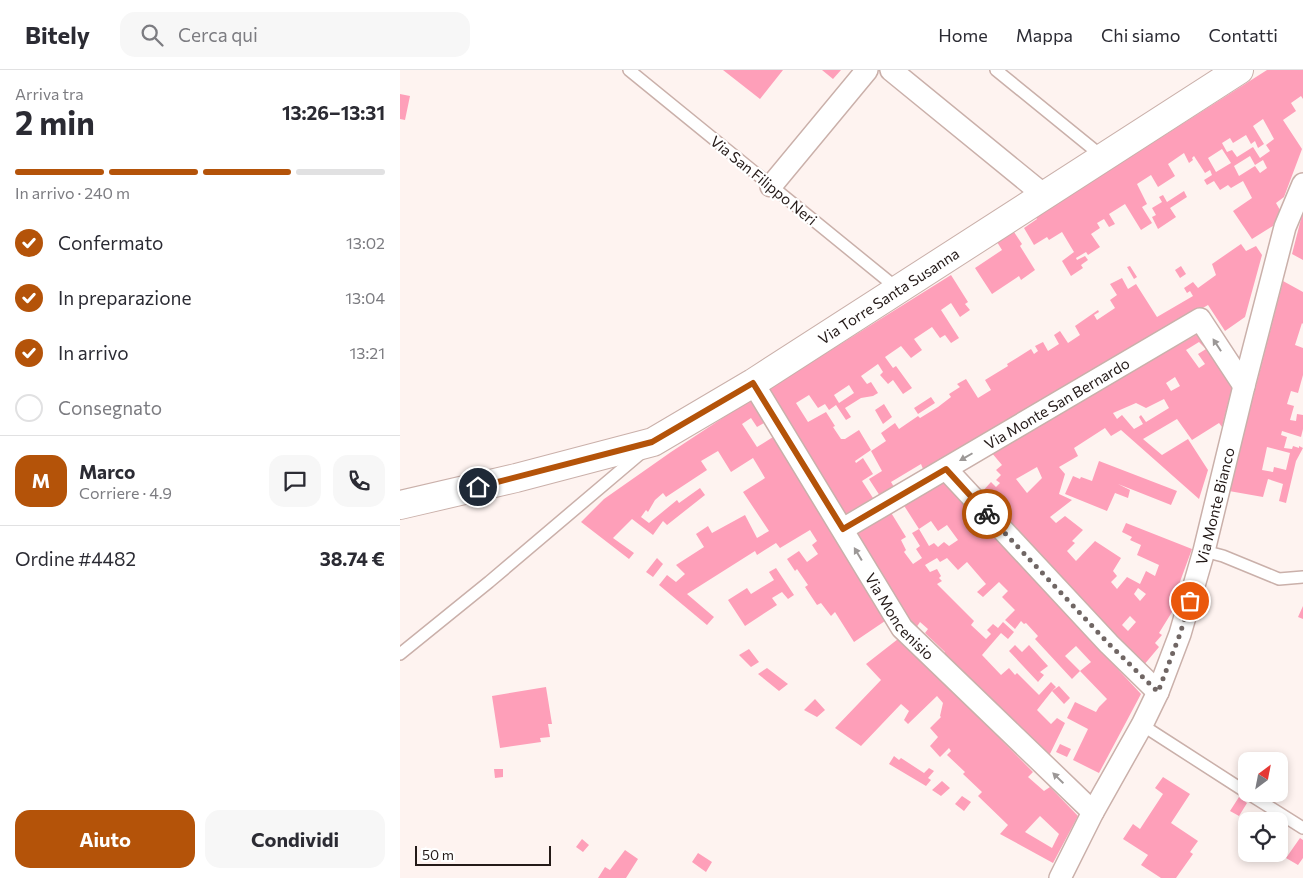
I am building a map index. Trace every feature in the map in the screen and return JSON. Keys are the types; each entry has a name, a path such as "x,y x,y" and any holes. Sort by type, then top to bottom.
{"main road":[{"name":"Via Torre Santa Susanna","path":"400,506 652,442 753,383 1239,70"}],"street":[{"path":"771,186 867,70"},
{"path":"890,70 1044,195"},
{"name":"Via Monte Bianco","path":"1062,873 1093,812 1142,725 1158,692 1180,634 1204,551 1285,227 1302,187"},
{"name":"Via Monte San Bernardo","path":"843,529 1200,320 1244,386"},
{"name":"Via Moncenisio","path":"753,383 902,628 1093,812"},
{"path":"946,469 1109,644 1158,692"}],"lane":[{"name":"Via San Filippo Neri","path":"630,70 898,290"},
{"path":"996,70 1103,158"},
{"path":"400,654 489,582 652,442"},
{"path":"1204,551 1223,556 1279,579 1303,576"},
{"path":"1142,725 1238,787"},
{"path":"1262,802 1303,828"}],"building":[{"path":"723,70 783,70 760,99"},
{"path":"822,70 841,70 833,79"},
{"path":"1267,70 1303,70 1303,99 1301,96 1291,103 1296,111 1283,120 1302,149 1284,197 1276,203 1280,210 1273,226 1252,239 1233,211 1252,198 1243,181 1231,188 1228,185 1220,190 1214,181 1207,185 1204,180 1212,175 1210,170 1205,173 1194,156 1193,160 1189,163 1184,153 1168,164 1175,176 1158,187 1151,175 1137,184 1147,204 1142,207 1152,223 1141,230 1125,204 1109,214 1115,224 1109,227 1104,219 1097,223 1100,228 1091,234 1100,247 1088,255 1086,252 1076,258 1077,260 1085,256 1088,260 1081,265 1083,268 1071,276 1062,261 1074,252 1062,232 1049,240 1047,237 1034,245 1024,228 1037,219 1036,217","holes":["1263,119 1274,139 1266,145 1270,151 1260,158 1253,147 1237,157 1232,150 1227,152 1222,143 1230,138 1233,143 1246,135 1251,144 1255,141 1258,148 1264,144 1253,126","1222,149 1231,163 1216,172 1208,158","1250,156 1255,165 1263,160 1267,168 1260,173 1255,166 1239,176 1234,166"]},
{"path":"400,94 410,96 405,120 400,119"},
{"path":"1184,191 1187,197 1170,208 1176,217 1158,229 1152,217 1156,215 1152,208 1162,202 1159,197 1163,195 1167,202"},
{"path":"1303,215 1303,260 1292,254"},
{"path":"1014,232 1022,244 1020,246 1035,270 1021,280 1019,276 992,294 975,268 1002,250 997,242"},
{"path":"1241,244 1246,251 1256,246 1262,255 1245,317 1225,331 1208,305 923,469 921,464 891,482 894,487 880,496 869,479 882,471 871,451 886,441 881,433 895,423 899,429 918,416 920,418 938,407 951,397 949,394 960,387 957,384 966,379 978,398 991,390 985,380 1031,349 1034,354 1038,351 1035,346 1043,342 1048,351 1059,344 1054,335 1060,331 1068,343 1080,335 1075,326 1098,310 1099,312 1094,315 1097,320 1115,308 1110,300 1117,295 1110,284 1122,278 1128,289 1136,284 1157,317 1193,296 1190,291 1187,293 1184,288 1193,282 1198,288 1216,275 1212,264"},
{"path":"1130,266 1137,277 1134,279 1127,267"},
{"path":"1181,266 1186,274 1180,278 1175,270"},
{"path":"951,275 968,302 965,304 970,310 960,317 951,303 941,310 959,338 951,343 945,335 940,338 932,327 914,339 922,350 911,358 901,346 885,357 893,368 896,366 912,388 903,394 893,380 888,384 880,375 883,372 878,364 861,376 867,384 871,382 878,393 861,398 845,408 851,417 846,420 836,405 829,410 825,404 818,408 809,395 796,403 808,422 826,412 841,439 845,439 859,430 871,450 855,461 856,463 863,458 873,474 862,481 873,498 844,515 767,390","holes":["849,385 854,393 839,403 834,395"]},
{"path":"1283,281 1303,292 1303,324 1295,345 1303,348 1303,375 1298,393 1291,391 1287,404 1294,406 1290,420 1296,421 1297,414 1303,415 1303,429 1301,437 1282,431 1281,435 1287,437 1284,448 1292,449 1293,446 1299,448 1299,446 1303,448 1296,461 1286,503 1279,501 1283,484 1268,479 1263,497 1229,491","holes":["1267,447 1290,453 1286,470 1274,467 1273,472 1262,470"]},
{"path":"1201,332 1234,380 1222,427 1219,423 1192,440 1177,419 1143,439 1162,455 1188,439 1208,470 1199,499 1121,430 1111,436 1105,428 1074,448 1078,456 1059,467 1065,474 1059,494 1072,500 1050,517 1056,523 1065,516 1083,530 1072,541 1075,543 1067,551 1076,561 1095,541 1121,558 1113,571 1117,576 1111,582 1117,589 1127,577 1140,584 1146,571 1155,576 1159,565 1137,555 1141,545 1130,540 1132,537 1122,532 1126,523 1192,549 1174,598 1177,600 1159,633 1162,635 1155,643 1159,647 1143,666 1024,542 1027,540 981,493 991,482 996,487 1000,483 996,480 1001,475 996,470 1002,465 991,452","holes":["1199,342 1206,349 1198,354 1205,364 1199,368 1186,350","1175,377 1180,386 1171,391 1166,383","1164,399 1169,408 1146,422 1141,415 1139,417 1143,424 1134,429 1122,415 1117,419 1113,413 1136,403 1146,408","1037,467 1042,478 1027,493 1016,479","1138,588 1146,594 1140,601 1134,594","1130,616 1136,622 1128,631 1122,625"]},
{"path":"931,397 935,403 918,414 914,408"},
{"path":"750,400 764,423 757,427 751,418 742,424 757,447 773,437 834,532 885,621 854,642 835,612 831,616 821,603 817,605 805,587 808,585 787,559 799,551 807,562 818,554 812,545 817,541 810,530 780,548 776,543 757,555 755,551 687,594 714,617 707,625 659,585 667,575 676,582 685,574 676,565 704,547 696,534 708,526 712,533 745,515 757,538 769,531 743,492 765,478 753,458 731,472 718,451 701,461 707,470 666,497 663,493 655,500 648,512 646,510 641,517 649,523 677,500 679,503 700,488 705,495 667,525 663,521 653,535 632,519 613,538 634,553 629,559 581,522 604,499"},
{"path":"884,404 892,417 883,424 875,410"},
{"path":"1099,461 1177,491 1171,505 1118,484 1130,490 1128,498 1115,493 1107,511 1065,494 1073,476 1092,481"},
{"path":"943,478 955,494 1141,694 1099,773 1073,760 1088,729 1067,718 1075,702 1096,712 1107,699 1080,671 1072,679 1035,639 1038,636 1026,623 1024,624 1021,621 1015,629 1005,620 1015,610 1002,597 1008,591 999,582 983,597 977,592 986,584 967,562 958,570 947,558 940,562 937,558 925,565 930,572 937,569 941,576 939,578 942,581 937,584 974,621 971,625 986,639 991,634 987,630 993,624 998,628 1003,622 1014,632 1008,639 1001,633 982,655 1001,675 1009,668 1015,675 1017,673 1039,695 1051,682 1056,687 1037,710 1051,724 1057,718 1065,723 1048,758 943,655 945,652 925,633 928,629 920,622 916,628 909,622 856,533 890,511 906,537 901,540 906,550 904,552 913,564 922,558 916,549 920,546 912,533 919,529 903,504","holes":["931,521 938,531 947,525 958,540 949,546 944,542 938,547 934,543 929,546 919,529","1076,646 1091,662 1080,671 1065,656"]},
{"path":"657,558 663,564 653,577 646,572"},
{"path":"776,568 794,595 788,599 782,592 772,598 777,605 745,626 728,600 747,588 751,594 774,580 769,572"},
{"path":"1303,606 1303,619 1298,617"},
{"path":"898,639 935,673 1033,772 1028,777 1044,791 1050,787 1078,816 1053,863 1000,834 1008,825 978,796 982,792 947,755 951,751 949,748 940,757 930,746 938,737 930,728 941,717 943,703 937,696 908,724 904,720 909,711 901,704 861,746 835,728 881,680 866,664","holes":["1040,816 1059,834 1052,848 1025,832"]},
{"path":"1015,645 1022,652 1029,645 1048,666 1040,672 1044,675 1038,682 1009,651"},
{"path":"749,649 759,662 751,667 739,655"},
{"path":"767,668 788,684 779,691 758,674"},
{"path":"1059,686 1070,698 1064,704 1052,691"},
{"path":"546,687 552,724 548,724 550,737 540,738 541,742 500,748 492,696"},
{"path":"815,699 825,710 817,717 804,710"},
{"path":"1060,744 1071,749 1067,757 1056,752"},
{"path":"894,756 899,760 901,758 924,773 929,768 934,771 928,778 931,780 926,786 889,764"},
{"path":"494,769 503,769 503,777 495,778"},
{"path":"1163,777 1190,794 1171,823 1198,841 1190,852 1193,854 1176,878 1161,878 1141,865 1148,855 1123,839 1133,824 1140,829 1163,794 1155,788"},
{"path":"942,781 950,788 941,796 932,790"},
{"path":"962,796 971,802 964,811 955,804"},
{"path":"1238,799 1238,802 1247,803 1241,812 1238,812 1238,815 1230,811"},
{"path":"1300,838 1303,840 1303,858 1298,865 1288,859 1288,855"},
{"path":"582,839 589,845 583,852 576,847"},
{"path":"625,850 638,859 626,878 598,878 605,867 610,870"},
{"path":"698,853 712,862 706,872 692,862"}],"way so far":[{"path":"987,514 1109,644 1158,692 1180,634 1190,601"}],"route":[{"path":"478,487 652,442 753,383 843,529 946,469 987,514"}]}
